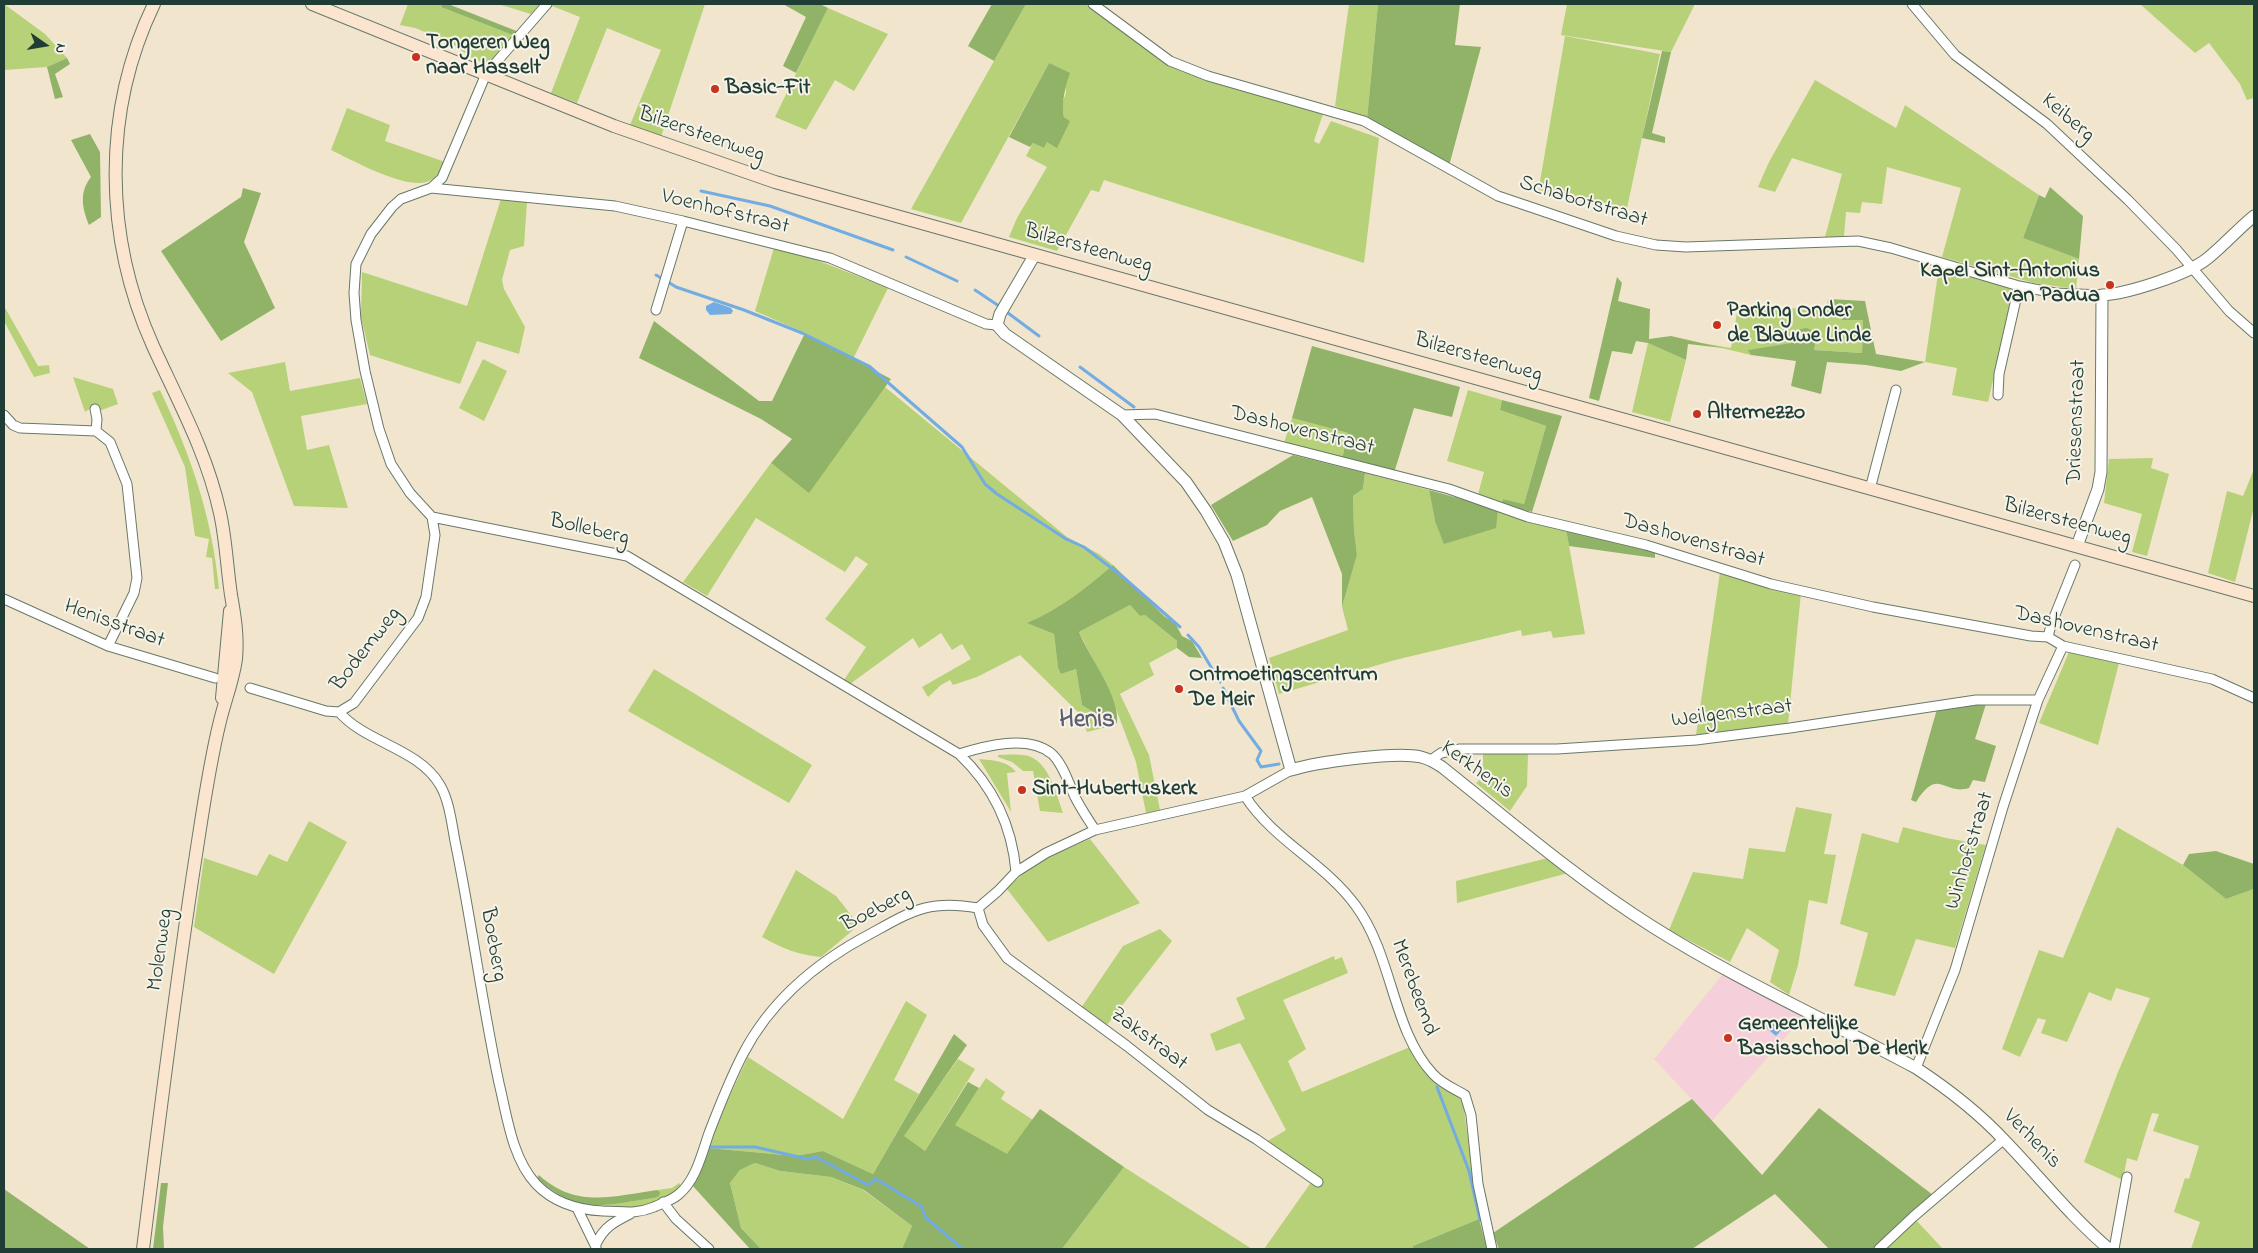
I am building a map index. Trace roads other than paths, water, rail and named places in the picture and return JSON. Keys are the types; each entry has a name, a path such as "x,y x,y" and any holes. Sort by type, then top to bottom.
{"main road":[{"path":"154,4 136,45 118,120 115,194 125,266 138,307 152,344 200,448 212,481 225,537 232,596 220,720"},
{"name":"Bilzersteenweg","path":"312,4 614,126 704,159 775,182 2254,596"},
{"name":"Molenweg","path":"143,1249 194,867 220,720 230,688 236,658 236,616 232,596"}],"street":[{"path":"432,517 399,479 391,464 379,428 356,320 354,292 356,264 371,234 392,206 400,199 431,188 442,178 486,74 547,4"},
{"name":"Schabotstraat","path":"1093,4 1170,61 1208,76 1364,122 1498,196 1616,236 1656,244 1686,247 1858,240 1874,243 2019,286 2055,293 2102,295"},
{"name":"Keiberg","path":"1912,4 1954,55 2047,124 2128,200 2193,269 2229,311 2254,333"},
{"name":"Voenhofstraat","path":"431,188 445,191 555,198 615,206 683,221 830,258 986,324 997,325"},
{"path":"2102,295 2130,290 2193,269 2208,259 2254,216"},
{"path":"656,310 683,221"},
{"path":"1034,256 1000,314 997,325 1005,334 1122,415 1186,482 1206,511 1224,542 1249,613 1291,770"},
{"path":"1998,395 1999,374 2019,286"},
{"name":"Driesenstraat","path":"2077,546 2098,489 2101,472 2102,295"},
{"path":"1870,489 1896,390"},
{"path":"95,409 97,419 96,431"},
{"name":"Dashovenstraat","path":"1122,415 1155,414 1449,489 1528,517 1646,545 1771,584 1873,607 2031,636 2048,637 2063,646 2212,679 2254,698"},
{"path":"4,415 13,425 20,428 96,431 110,442 127,484 138,578 134,592 108,646"},
{"name":"Bodemweg","path":"250,688 326,711 339,712 354,703 418,618 428,588 435,535 432,517"},
{"name":"Bolleberg","path":"432,517 627,556 959,754 976,770 1002,811 1015,854 1016,872"},
{"path":"2048,637 2051,624 2075,565"},
{"name":"Henisstraat","path":"4,599 108,646 215,678"},
{"name":"Winhofstraat","path":"1916,1068 1955,970 2003,807 2038,700 2063,646"},
{"name":"Weilgenstraat","path":"1431,760 1441,753 1460,749 1565,749 1686,740 1790,728 1976,700 2038,700"},
{"name":"Boeberg","path":"339,712 348,723 418,762 440,785 455,842 493,1054 514,1144 535,1182 547,1193 577,1208 630,1214"},
{"path":"959,754 977,749 1013,744 1029,744 1045,749 1058,761 1077,800 1095,830"},
{"name":"Kerkhenis","path":"978,908 1016,872 1046,853 1095,830 1245,796 1291,770 1307,765 1398,755 1420,756 1442,767 1546,850 1652,927 1728,970 1916,1068"},
{"name":"Merebeemd","path":"1245,796 1255,812 1279,836 1342,889 1356,905 1377,942 1409,1038 1423,1062 1442,1082 1465,1095 1471,1115 1478,1184 1492,1249"},
{"name":"Boeberg","path":"596,1246 602,1232 610,1224 630,1214 646,1210 678,1196 686,1186 698,1164 725,1093 744,1053 765,1020 790,990 820,964 842,950 924,907 951,904 978,908"},
{"name":"Zakstraat","path":"978,908 984,925 1007,958 1127,1046 1208,1110 1256,1139 1318,1182"},
{"name":"Verhenis","path":"1916,1068 1964,1103 2004,1139 2091,1234 2109,1249"},
{"path":"1879,1249 1913,1217 2004,1139"},
{"path":"2114,1249 2127,1177"},
{"path":"664,1202 676,1219 709,1249"},
{"name":"Boeberg","path":"577,1208 584,1226 596,1246"}],"water":[{"path":"714,302 731,308 733,311 731,314 710,315 706,310 706,306"},
{"path":"1769,1019 1784,1027 1776,1036 1764,1026"}],"waterway":[{"path":"701,191 770,206 893,250"},
{"path":"906,257 957,281"},
{"path":"656,275 661,278"},
{"path":"668,282 676,287 744,310 802,333 869,366 962,447 985,484 997,494 1066,539 1084,547 1123,577 1180,627"},
{"path":"975,290 999,306"},
{"path":"1008,313 1039,336"},
{"path":"1080,367 1134,407"},
{"path":"1188,635 1199,647 1220,682"},
{"path":"1223,688 1239,721 1261,751 1257,760 1261,767 1279,764"},
{"path":"1437,1087 1469,1171 1480,1220"},
{"path":"711,1147 755,1147 808,1159 816,1157 868,1185 876,1179 921,1206 926,1218 963,1249"}],"place":[{"name":"Tongeren Weg naar Hasselt","path":"416,57"},
{"name":"Basic-Fit","path":"715,89"},
{"name":"Kapel Sint-Antonius van Padua","path":"2110,285"},
{"name":"Parking Onder de Blauwe Linde","path":"1717,325"},
{"name":"Altermezzo","path":"1697,414"},
{"name":"Ontmoetingscentrum De Meir","path":"1179,689"},
{"name":"Sint-Hubertuskerk","path":"1022,790"},
{"name":"Gemeentelijke Basisschool De Herik","path":"1728,1038"}],"district":[{"name":"Henis","path":"1087,722"}]}
